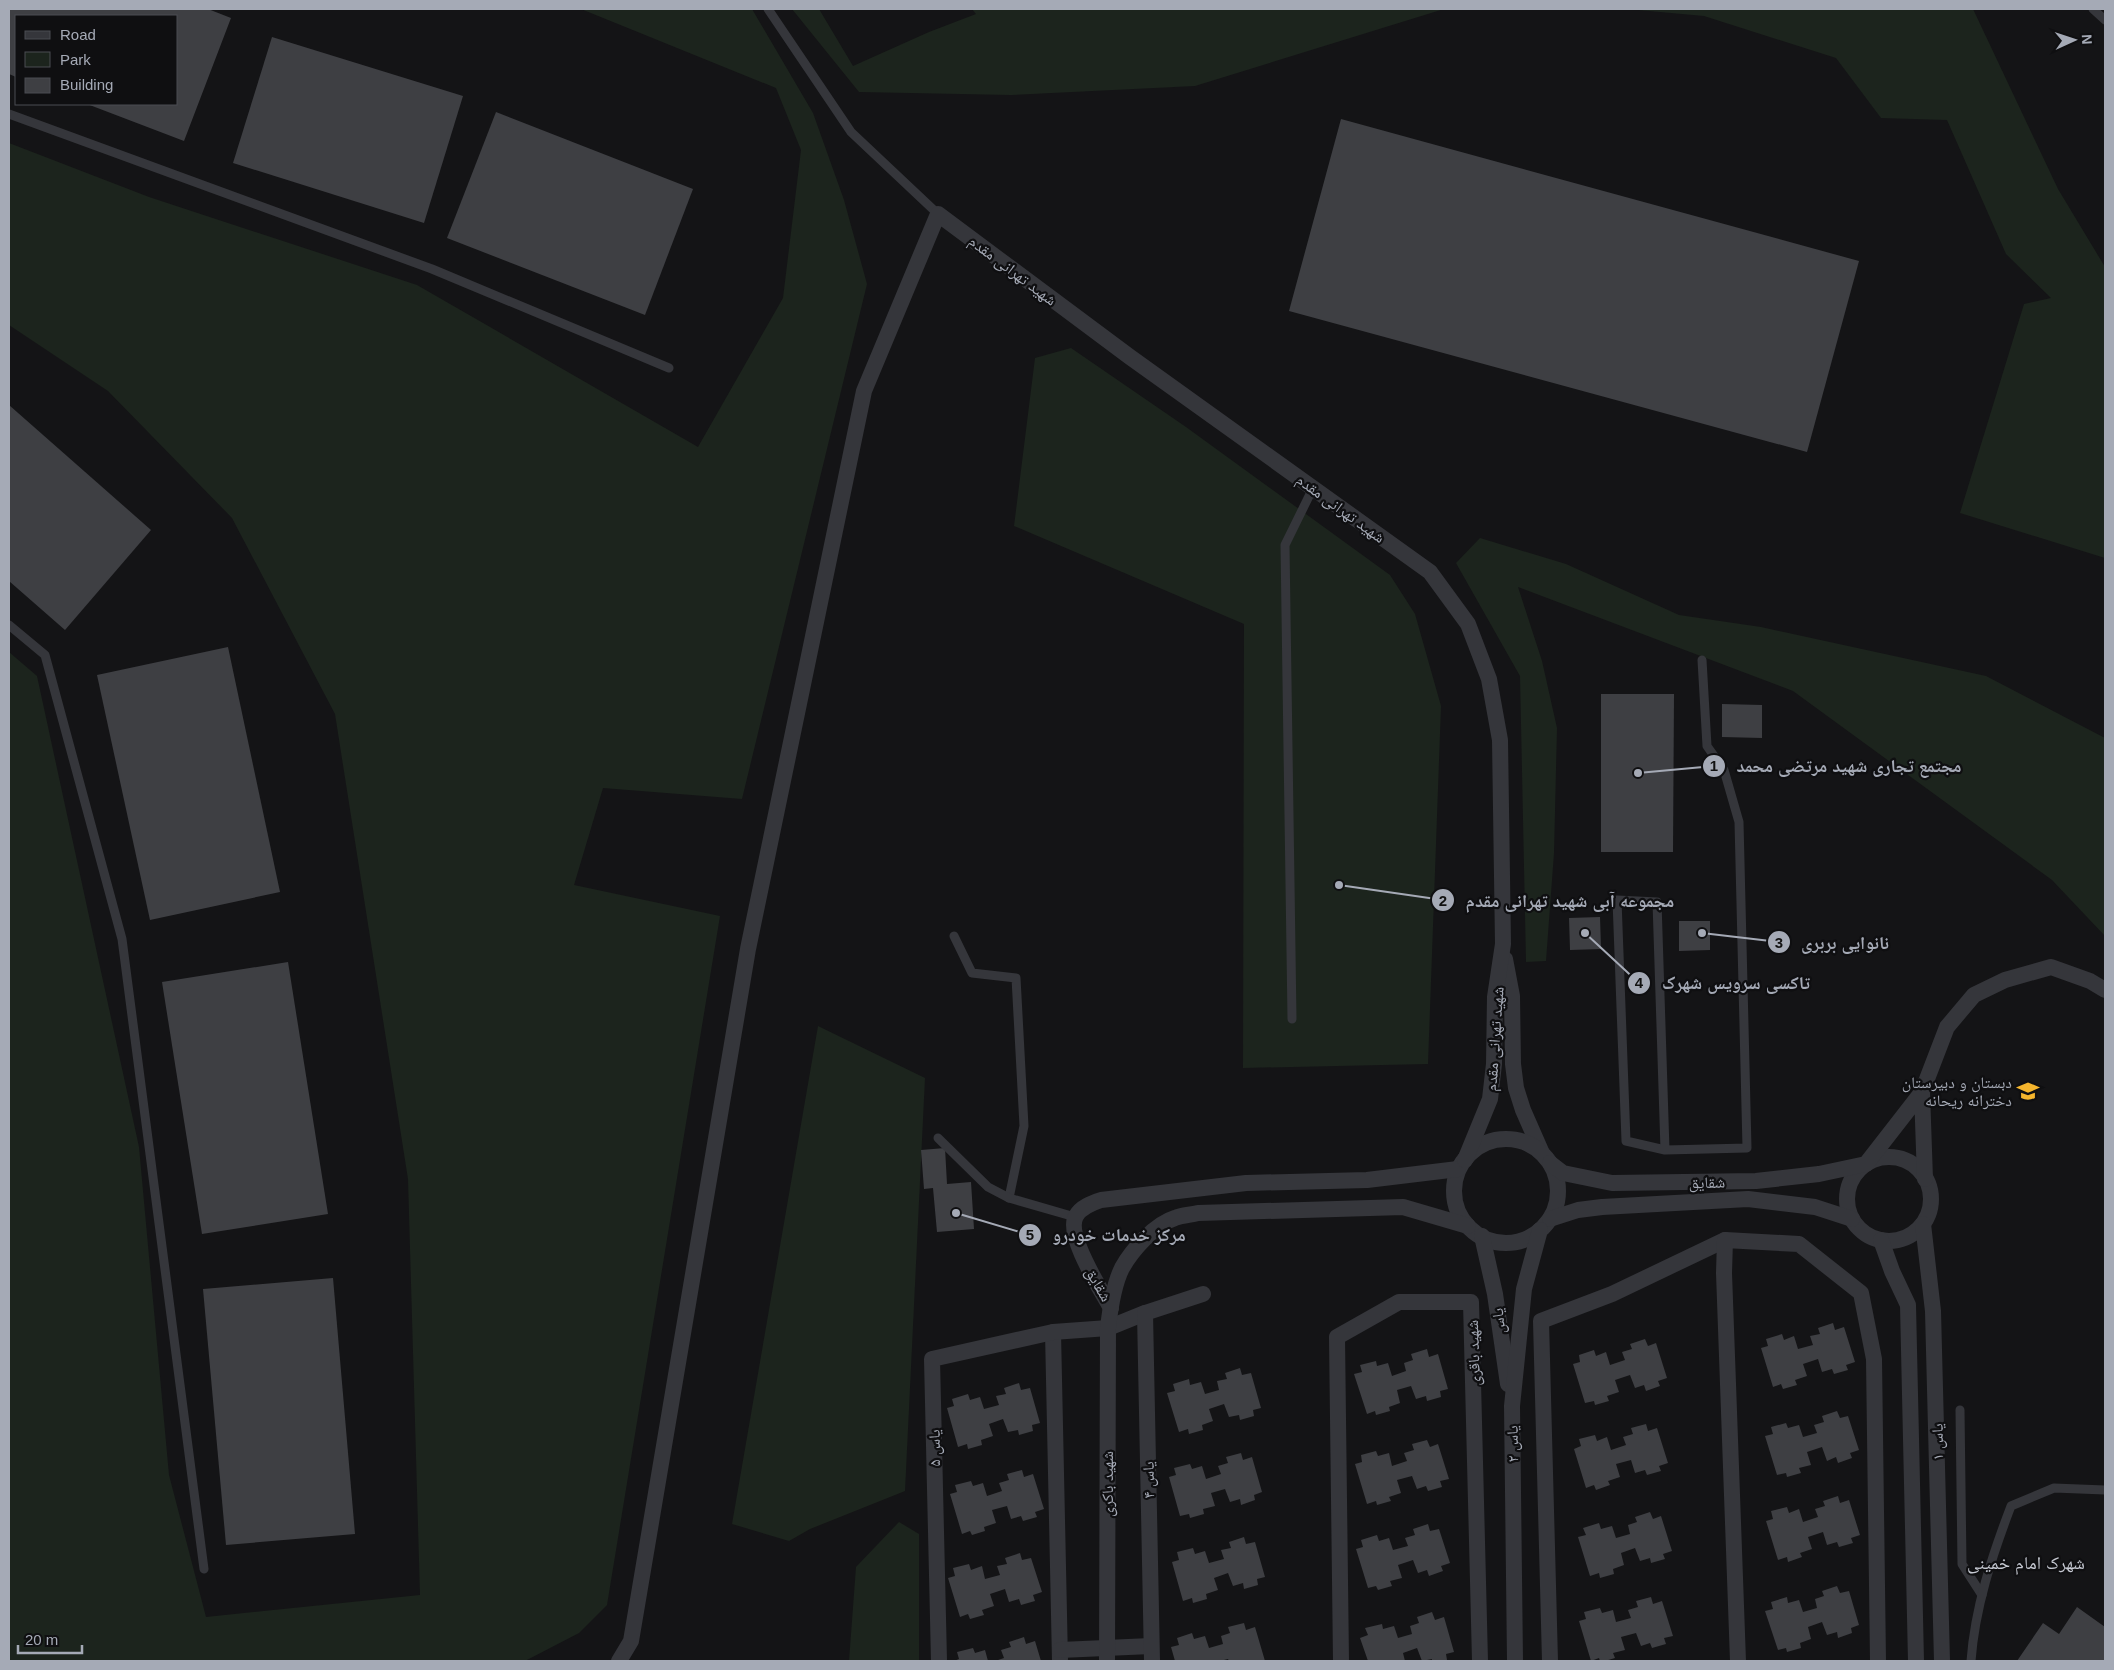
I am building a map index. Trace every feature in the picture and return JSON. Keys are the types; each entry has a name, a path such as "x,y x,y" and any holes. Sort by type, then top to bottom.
{"street":[{"name":"شهید تهرانی مقدم","path":"938,214 1130,357 1430,572 1468,624 1489,679 1500,740 1503,944 1512,996 1513,1064 1516,1088 1523,1110 1546,1157"},
{"path":"619,1661 631,1641 748,948 864,391 938,214"},
{"name":"شهید تهرانی مقدم","path":"1462,1164 1490,1099 1494,1064 1495,997 1503,944"},
{"path":"1922,1092 1926,1179 1930,1190 1931,1202 1928,1213 1914,1233 1893,1241 1880,1240 1864,1232 1852,1219 1848,1207 1847,1194 1851,1182 1922,1092 1947,1027 1974,995 2005,980 2051,967 2090,981 2105,990"},
{"path":"1501,1139 1516,1139 1529,1144 1546,1157 1558,1181 1557,1200 1545,1224 1527,1238 1512,1242 1496,1242 1482,1236 1468,1226 1460,1213 1455,1199 1462,1164 1475,1149 1487,1142 1501,1139"},
{"name":"شقایق","path":"1546,1157 1563,1173 1612,1183 1756,1181 1819,1174 1866,1164"},
{"path":"1866,1164 1879,1158 1899,1159 1917,1168 1926,1179"},
{"path":"1075,1217 1086,1206 1101,1200 1246,1183 1368,1180 1462,1164"},
{"name":"شقایق","path":"1545,1224 1578,1210 1602,1207 1748,1200 1815,1207 1852,1219"},
{"name":"شقایق","path":"1111,1308 1122,1268 1154,1229 1174,1218 1198,1213 1403,1207 1468,1226"},
{"name":"شقایق","path":"1075,1217 1074,1228 1077,1243 1111,1308"},
{"name":"یاس ۲","path":"1516,1661 1512,1406 1519,1320 1524,1289 1545,1224"},
{"name":"یاس ۱","path":"1922,1224 1934,1310 1942,1661"},
{"name":"یاس","path":"1482,1236 1495,1294 1512,1406"},
{"path":"1519,1320 1541,1321 1612,1294 1725,1240 1798,1244 1861,1293 1874,1359 1878,1661"},
{"path":"1725,1240 1724,1283 1738,1661"},
{"name":"یاس ۱","path":"1880,1240 1908,1305 1916,1661"},
{"path":"1108,1328 1145,1312 1203,1294"},
{"name":"شهید باقری","path":"1341,1661 1337,1337 1399,1302 1471,1302 1480,1661"},
{"name":"شهید باکری","path":"1107,1655 1108,1328 1111,1308"},
{"name":"یاس ۴","path":"1107,1655 1152,1654 1145,1312"},
{"path":"1472,1317 1498,1314"},
{"path":"1541,1321 1550,1661"},
{"name":"یاس ۵","path":"939,1661 932,1359 1053,1332 1108,1328"},
{"path":"1053,1332 1060,1656 1107,1655"}],"lane":[{"path":"768,9 851,132 938,214"},
{"path":"2093,9 2105,20"},
{"path":"9,114 432,269 669,368"},
{"path":"1292,1019 1285,545 1313,488"},
{"path":"9,625 45,655 122,939 204,1569"},
{"path":"1665,1150 1657,902 1617,900 1626,1141 1665,1150 1747,1148 1739,822 1724,770 1707,746 1702,660"},
{"path":"954,936 972,974 1016,978 1024,1126 1009,1198"},
{"path":"938,1138 988,1187 1009,1198 1075,1217"},
{"path":"1960,1410 1962,1564 1982,1595"},
{"path":"1971,1661 1973,1640 1989,1566 2011,1506 2054,1488 2105,1490"}],"green space":[{"path":"581,9 752,9 813,113 844,200 867,284 742,799 603,788 574,885 720,916 607,1605 579,1633 525,1661 9,1661 9,652 37,676 139,1147 169,1475 206,1617 420,1595 408,1179 335,714 232,518 108,391 9,325 9,143 149,197 417,285 698,447 783,298 801,150 776,88"},
{"path":"792,9 819,9 853,66 929,32 976,14 972,9 1444,9 1195,86 1011,95 859,92"},
{"path":"1627,9 1973,9 2058,189 2105,267 2105,558 1960,513 2024,304 2051,298 2006,254 1947,120 1881,118 1836,58 1704,16"},
{"path":"1071,348 1186,427 1390,575 1415,614 1441,706 1428,1064 1243,1068 1244,624 1014,526 1035,358"},
{"path":"1480,538 1566,564 1679,615 1761,627 1986,676 2105,738 2105,936 2052,880 1793,691 1518,587 1542,661 1557,728 1554,853 1546,961 1526,962 1520,676 1456,563"},
{"path":"818,1026 925,1078 905,1491 810,1529 789,1541 732,1524"},
{"path":"899,1522 919,1534 919,1661 849,1661 856,1567"}],"building":[{"path":"9,9 208,9 231,18 184,141 90,105 178,105 178,15 15,15 15,77 9,74"},
{"path":"272,37 463,96 424,223 233,163"},
{"path":"496,112 693,189 645,315 447,238"},
{"path":"1341,119 1859,261 1807,452 1289,311"},
{"path":"9,405 151,530 65,630 9,581"},
{"path":"228,647 280,892 150,920 97,675"},
{"path":"1601,694 1674,694 1673,852 1601,852"},
{"path":"1722,704 1762,705 1762,738 1722,737"},
{"path":"1600,917 1601,949 1570,950 1569,918"},
{"path":"1679,921 1710,921 1710,950 1679,951"},
{"path":"288,962 328,1214 202,1234 162,982"},
{"path":"945,1148 947,1184 971,1182 974,1229 937,1232 933,1188 924,1189 921,1150"},
{"path":"333,1278 355,1534 226,1545 203,1289"},
{"path":"1833,1323 1835,1330 1844,1327 1855,1362 1846,1365 1848,1370 1834,1374 1832,1369 1822,1372 1818,1359 1803,1364 1807,1376 1795,1380 1797,1385 1783,1389 1781,1384 1773,1387 1761,1348 1768,1346 1766,1339 1782,1334 1784,1340 1794,1336 1798,1349 1813,1345 1810,1336 1820,1334 1818,1328"},
{"path":"1645,1339 1648,1346 1656,1343 1667,1378 1658,1381 1660,1386 1646,1391 1644,1385 1635,1388 1630,1375 1615,1380 1619,1392 1607,1396 1609,1401 1595,1405 1594,1401 1585,1403 1573,1364 1580,1362 1579,1355 1594,1350 1596,1356 1606,1352 1610,1365 1625,1360 1622,1352 1632,1349 1630,1344"},
{"path":"1427,1349 1429,1357 1438,1354 1448,1389 1440,1391 1441,1397 1427,1401 1426,1396 1416,1399 1411,1386 1397,1390 1400,1403 1389,1407 1390,1411 1376,1415 1375,1411 1367,1414 1354,1374 1362,1372 1360,1365 1376,1361 1377,1366 1388,1363 1392,1376 1406,1371 1404,1363 1413,1360 1411,1354"},
{"path":"1240,1368 1242,1375 1251,1373 1261,1408 1253,1410 1254,1416 1240,1420 1239,1415 1229,1417 1224,1404 1209,1409 1213,1421 1202,1425 1203,1430 1189,1434 1188,1429 1179,1432 1167,1393 1175,1391 1173,1384 1189,1379 1190,1385 1201,1382 1205,1394 1219,1390 1217,1381 1227,1379 1225,1373"},
{"path":"1019,1383 1021,1390 1030,1388 1040,1423 1032,1425 1033,1431 1019,1435 1018,1430 1008,1432 1003,1419 989,1424 993,1436 981,1440 982,1445 968,1449 967,1444 958,1447 947,1408 954,1406 952,1399 968,1394 970,1400 980,1397 984,1409 999,1405 996,1396 1006,1394 1004,1388"},
{"path":"1837,1411 1840,1418 1848,1416 1859,1450 1850,1453 1852,1458 1838,1463 1836,1457 1827,1461 1822,1447 1807,1452 1811,1465 1799,1468 1801,1473 1787,1477 1786,1473 1777,1475 1765,1436 1773,1434 1771,1427 1786,1423 1788,1428 1799,1425 1803,1437 1817,1433 1814,1425 1824,1422 1822,1416"},
{"path":"1646,1424 1648,1431 1657,1428 1668,1463 1659,1466 1661,1471 1647,1475 1645,1470 1635,1473 1631,1460 1616,1464 1620,1477 1608,1481 1610,1485 1596,1490 1594,1485 1586,1488 1574,1449 1581,1446 1579,1439 1595,1435 1597,1441 1607,1437 1611,1450 1626,1445 1623,1437 1633,1434 1631,1428"},
{"path":"1427,1440 1430,1447 1438,1444 1449,1479 1440,1481 1442,1487 1428,1491 1426,1486 1417,1489 1412,1476 1397,1480 1401,1493 1389,1497 1391,1501 1377,1505 1376,1501 1367,1504 1355,1464 1362,1462 1361,1455 1376,1451 1378,1456 1389,1453 1392,1466 1407,1461 1404,1453 1414,1450 1412,1444"},
{"path":"1241,1453 1243,1460 1252,1457 1262,1492 1254,1495 1255,1500 1241,1505 1240,1499 1230,1502 1225,1489 1211,1493 1215,1506 1203,1509 1204,1514 1190,1518 1189,1514 1180,1516 1169,1477 1176,1475 1174,1468 1190,1464 1192,1469 1202,1466 1206,1479 1221,1474 1218,1466 1228,1463 1226,1457"},
{"path":"1022,1470 1024,1477 1033,1474 1044,1509 1035,1512 1037,1517 1023,1521 1021,1516 1011,1519 1007,1506 992,1510 996,1523 984,1527 985,1531 972,1535 970,1531 962,1534 950,1494 957,1492 955,1485 971,1481 973,1486 983,1483 987,1496 1002,1491 999,1483 1009,1480 1007,1474"},
{"path":"1838,1496 1840,1503 1849,1500 1860,1535 1851,1538 1853,1543 1839,1547 1837,1542 1827,1545 1823,1532 1808,1537 1812,1549 1800,1553 1802,1557 1788,1562 1787,1557 1778,1560 1766,1521 1773,1519 1771,1511 1787,1507 1789,1513 1799,1509 1803,1522 1818,1517 1815,1509 1825,1506 1823,1501"},
{"path":"1650,1512 1653,1519 1661,1516 1672,1551 1663,1554 1665,1559 1651,1563 1650,1558 1640,1561 1635,1548 1621,1553 1624,1565 1613,1569 1614,1574 1600,1578 1599,1573 1590,1576 1578,1537 1586,1535 1583,1528 1599,1523 1601,1529 1612,1526 1616,1538 1630,1534 1628,1525 1637,1522 1635,1517"},
{"path":"1428,1524 1430,1531 1439,1529 1450,1563 1441,1566 1443,1571 1429,1576 1427,1570 1418,1573 1413,1560 1398,1565 1402,1578 1390,1581 1392,1586 1378,1590 1376,1586 1368,1588 1356,1549 1363,1547 1361,1540 1377,1535 1379,1541 1389,1538 1393,1550 1408,1546 1405,1538 1415,1535 1413,1529"},
{"path":"1244,1537 1246,1544 1255,1542 1265,1577 1257,1579 1258,1585 1244,1589 1243,1583 1233,1586 1228,1573 1214,1578 1218,1590 1206,1594 1207,1599 1193,1603 1192,1598 1183,1601 1172,1562 1179,1560 1177,1552 1193,1548 1195,1554 1205,1551 1209,1563 1224,1559 1221,1550 1231,1548 1229,1542"},
{"path":"1020,1553 1022,1560 1031,1558 1042,1592 1033,1595 1035,1601 1021,1605 1019,1599 1009,1602 1005,1589 990,1594 994,1606 982,1610 984,1615 970,1619 968,1614 960,1617 948,1578 955,1576 953,1568 969,1564 971,1570 982,1566 985,1579 1000,1575 997,1566 1007,1564 1005,1558"},
{"path":"1837,1586 1840,1593 1849,1591 1859,1625 1851,1628 1852,1633 1838,1638 1837,1632 1827,1635 1822,1622 1808,1627 1811,1639 1800,1643 1801,1648 1787,1652 1786,1648 1778,1650 1765,1611 1773,1609 1771,1602 1787,1597 1788,1603 1799,1600 1803,1612 1817,1608 1815,1599 1824,1596 1822,1591"},
{"path":"1651,1597 1653,1604 1662,1601 1673,1636 1664,1638 1666,1644 1652,1648 1650,1643 1641,1646 1636,1633 1621,1637 1625,1650 1613,1653 1615,1658 1600,1661 1599,1658 1591,1661 1579,1621 1586,1619 1584,1612 1600,1608 1602,1613 1613,1610 1616,1622 1631,1618 1628,1610 1638,1607 1636,1601"},
{"path":"2077,1607 2105,1627 2105,1661 2017,1661 2043,1623 2059,1634"},
{"path":"1432,1612 1435,1620 1444,1617 1454,1652 1446,1654 1447,1660 1432,1661 1432,1659 1422,1661 1417,1648 1403,1653 1405,1661 1368,1661 1360,1638 1368,1635 1365,1628 1382,1624 1383,1629 1394,1626 1398,1638 1412,1634 1410,1626 1419,1623 1417,1617"},
{"path":"1244,1623 1246,1630 1255,1627 1265,1661 1229,1661 1228,1659 1220,1661 1175,1661 1171,1647 1179,1645 1177,1638 1192,1633 1194,1639 1205,1636 1209,1648 1223,1644 1221,1636 1230,1633 1228,1627"},
{"path":"1024,1637 1026,1644 1035,1641 1041,1661 995,1661 1004,1658 1001,1650 1011,1647 1009,1642"},
{"path":"973,1648 975,1653 985,1650 988,1661 954,1661 959,1659 957,1652"}],"place":[{"name":"مجتمع تجاری شهید مرتضی محمد","path":"1638,773"},
{"name":"مجموعه آبی شهید تهرانی مقدم","path":"1339,885"},
{"name":"تاکسی سرویس شهرک","path":"1585,933"},
{"name":"نانوایی بربری","path":"1702,933"},
{"name":"دبستان و دبیرستان دخترانه ریحانه","path":"2028,1091"},
{"name":"مرکز خدمات خودرو","path":"956,1213"}],"district":[{"name":"شهرک امام خمینی","path":"2026,1563"}]}
